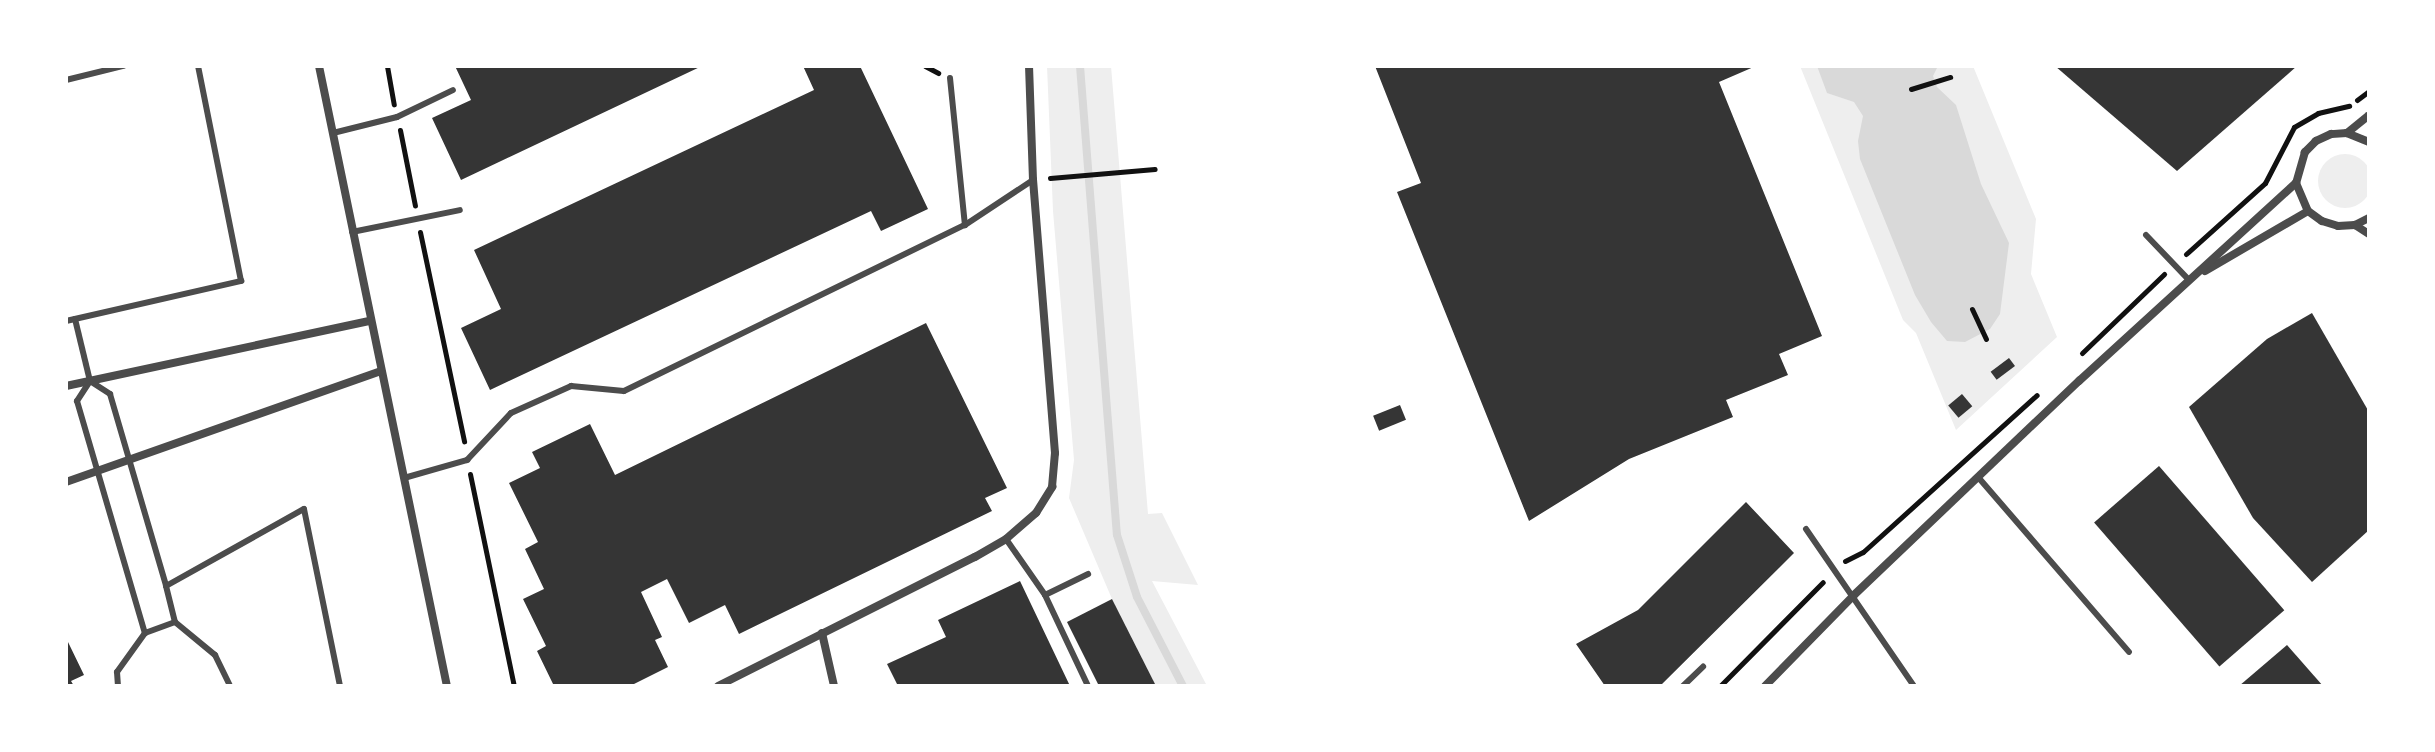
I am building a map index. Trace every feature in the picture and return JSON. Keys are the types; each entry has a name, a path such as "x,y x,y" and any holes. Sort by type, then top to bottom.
{"street":[{"path":"319,66 369,321 447,686"},
{"path":"718,686 1006,539 1036,513 1052,487 1054,465 1033,180 1029,66"},
{"path":"2347,133 2369,115"},
{"path":"1765,686 1854,595 1978,477 2296,183 2305,152 2316,141 2331,134 2347,133 2369,142"},
{"path":"2296,183 2308,211 2322,221 2338,226 2355,225 2369,218"},
{"path":"2189,280 2308,211"},
{"path":"2355,225 2369,234"},
{"path":"66,386 369,321"},
{"path":"66,482 381,371"},
{"path":"822,633 834,686"}],"lane":[{"path":"66,80 123,66"},
{"path":"66,321 241,281 198,66"},
{"path":"950,78 965,225"},
{"path":"333,133 397,117 453,90"},
{"path":"404,478 467,460 511,413 571,386 624,391 965,225 1033,180"},
{"path":"352,232 460,210"},
{"path":"2146,235 2189,280"},
{"path":"75,319 90,381 110,394 175,622 215,655 230,686"},
{"path":"90,381 77,401 145,633"},
{"path":"1978,477 2129,652"},
{"path":"166,586 304,509 340,686"},
{"path":"1806,529 1914,686"},
{"path":"1006,539 1045,595 1088,686"},
{"path":"1045,595 1088,574"},
{"path":"118,686 117,672 145,633 175,622"},
{"path":"1683,686 1703,667"}],"path":[{"path":"387,66 514,686"},
{"path":"1911,89 1950,77"},
{"path":"2195,247 2265,183 2294,127 2318,113 2344,109 2369,91"},
{"path":"1049,178 1155,169"},
{"path":"2076,359 2089,343 2160,278"},
{"path":"1972,309 1986,339"},
{"path":"1844,562 1863,552 2029,400 2043,391"},
{"path":"1720,686 1823,582"}],"shaded area":[{"path":"1047,66 1111,66 1148,514 1162,513 1198,585 1152,581 1206,684 1201,686 1156,686 1112,599 1069,498 1074,460 1053,211"},
{"path":"1800,66 1973,66 2036,219 2031,274 2057,337 1956,430 1916,333 1903,320"},
{"path":"1817,66 1938,66 1933,76 1937,87 1956,105 1981,184 2009,243 2000,314 1990,329 1965,342 1947,341 1931,322 1915,295 1860,159 1858,141 1863,116 1854,102 1827,93"},
{"path":"2345,154 2364,162 2372,181 2364,200 2345,208 2326,200 2318,181 2326,162"}],"building":[{"path":"455,66 702,66 461,180 432,118 471,100"},
{"path":"803,66 860,66 928,209 881,231 871,211 490,390 461,328 501,309 474,250 814,90"},
{"path":"1375,66 1756,66 1719,82 1822,336 1779,354 1788,375 1726,400 1733,417 1629,459 1529,521 1397,192 1421,183"},
{"path":"2055,66 2297,66 2177,171"},
{"path":"2312,313 2369,412 2369,530 2312,582 2253,518 2189,407 2267,339"},
{"path":"926,323 1007,488 985,498 992,511 739,634 725,605 689,623 667,579 641,592 662,637 655,640 668,667 630,686 554,686 537,651 546,646 523,599 544,589 525,549 538,542 509,483 540,468 532,452 590,424 615,475"},
{"path":"2009,358 2015,366 1997,380 1991,372"},
{"path":"1962,394 1972,406 1958,418 1948,406"},
{"path":"1400,405 1406,420 1379,431 1373,416"},
{"path":"2159,466 2284,610 2219,667 2094,522"},
{"path":"1746,502 1794,553 1660,686 1605,686 1576,644 1638,610"},
{"path":"1020,581 1070,686 898,686 887,664 946,637 938,620"},
{"path":"1112,599 1156,686 1099,686 1067,622"},
{"path":"68,642 84,675 71,681 74,686 66,686"},
{"path":"2287,645 2323,686 2239,686"}],"waterway":[{"path":"1080,66 1117,535 1137,597 1183,686"}]}
